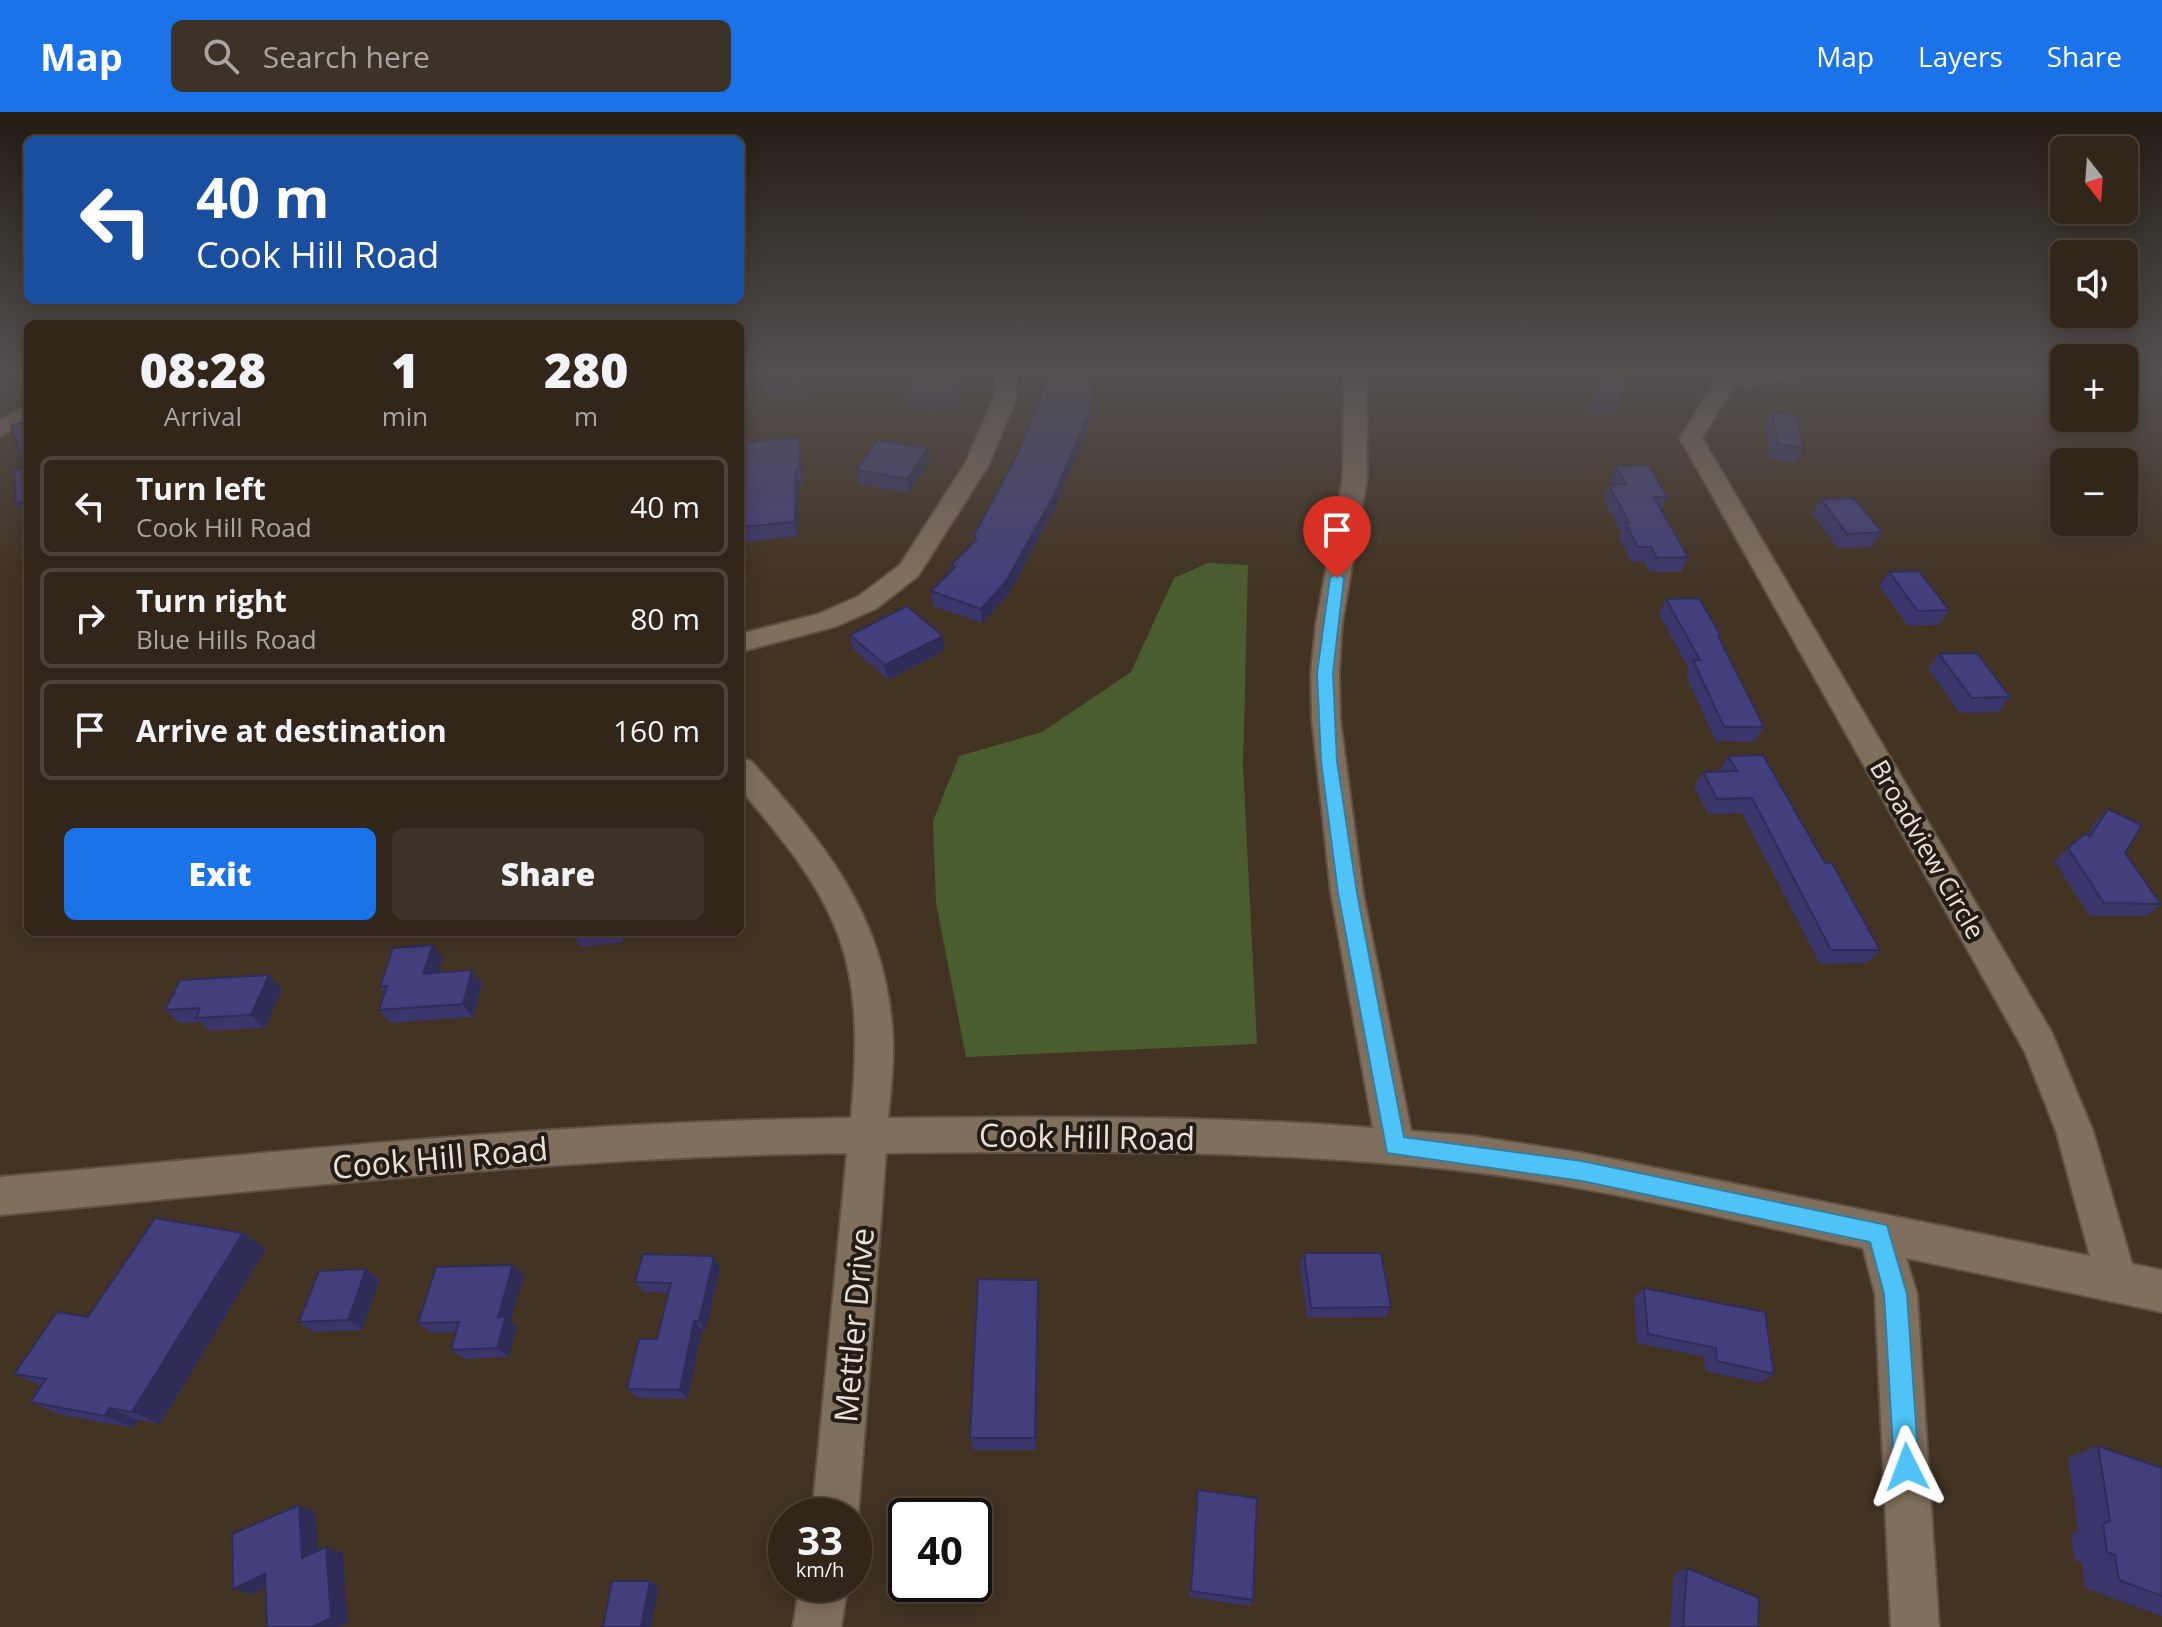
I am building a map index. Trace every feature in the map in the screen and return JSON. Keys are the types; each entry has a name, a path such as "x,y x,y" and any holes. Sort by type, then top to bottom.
{"street":[{"path":"744,642 828,620 868,602 909,570 977,464 986,444"},
{"path":"1355,444 1355,477 1329,624 1325,673 1326,719 1347,893 1395,1146"},
{"name":"Broadview Circle","path":"1694,444 2039,1044 2077,1134 2116,1281"},
{"name":"Mettler Drive","path":"744,773 788,822 836,887 853,922 867,966 875,1028 869,1135 837,1498"},
{"name":"Cook Hill Road","path":"0,1196 586,1145 721,1137 1077,1135 1305,1140 1395,1146 1582,1171 2162,1291"},
{"path":"1879,1233 1896,1294 1915,1627"},
{"path":"817,1627 821,1602"}],"green space":[{"path":"1208,563 1248,565 1243,766 1257,1044 966,1057 936,903 933,821 959,756 1042,732 1131,672 1174,578"}],"building":[{"path":"17,444 24,444 24,467"},
{"path":"746,444 799,444 795,522 744,527"},
{"path":"875,444 928,448 907,479 856,470"},
{"path":"1022,444 1076,444 1055,493 1007,580 981,609 931,591 976,540 974,535"},
{"path":"1777,444 1802,444 1803,448"},
{"path":"1649,465 1667,497 1654,497 1688,557 1657,558 1651,547 1638,547 1625,523 1629,523 1609,485 1626,484 1615,466"},
{"path":"24,467 24,502 16,504 14,470"},
{"path":"1854,498 1882,532 1847,534 1821,499"},
{"path":"1919,571 1949,610 1918,611 1889,572"},
{"path":"1699,598 1721,636 1718,636 1764,727 1724,727 1693,660 1700,660 1666,599"},
{"path":"907,606 943,636 885,665 850,635"},
{"path":"1977,653 2010,697 1972,698 1939,654"},
{"path":"1763,755 1825,863 1832,863 1880,950 1831,950 1752,798 1717,799 1703,772 1737,771 1728,756"},
{"path":"2108,809 2142,825 2125,853 2161,904 2104,903 2068,848 2085,834 2090,836"},
{"path":"433,945 423,974 472,970 463,1004 379,1010 387,986 380,987 393,948"},
{"path":"269,975 251,1015 196,1018 200,1008 165,1010 180,980"},
{"path":"155,1218 243,1233 132,1412 109,1408 105,1416 30,1402 46,1379 14,1374 57,1312 88,1317"},
{"path":"1304,1253 1381,1253 1391,1307 1311,1308"},
{"path":"643,1254 714,1256 699,1321 694,1321 680,1390 627,1389 639,1339 657,1339 671,1283 635,1282"},
{"path":"513,1265 498,1317 506,1316 497,1348 451,1350 459,1322 418,1323 436,1267"},
{"path":"366,1269 348,1320 299,1322 319,1271"},
{"path":"978,1279 1038,1280 1035,1438 970,1438"},
{"path":"1644,1288 1765,1312 1774,1374 1717,1361 1716,1348 1648,1334"},
{"path":"2098,1446 2162,1468 2162,1596 2119,1580 2115,1555 2107,1552 2103,1524 2110,1521"},
{"path":"1198,1490 1257,1498 1253,1600 1191,1591"},
{"path":"299,1505 302,1558 326,1547 331,1618 312,1627 267,1627 265,1574 233,1589 232,1534"},
{"path":"1687,1568 1759,1598 1758,1627 1683,1627"},
{"path":"612,1581 650,1581 641,1627 603,1627"}],"route":[{"path":"1337,578 1325,673 1329,761 1347,893 1395,1146 1582,1171 1879,1233 1896,1294 1907,1467"}]}
